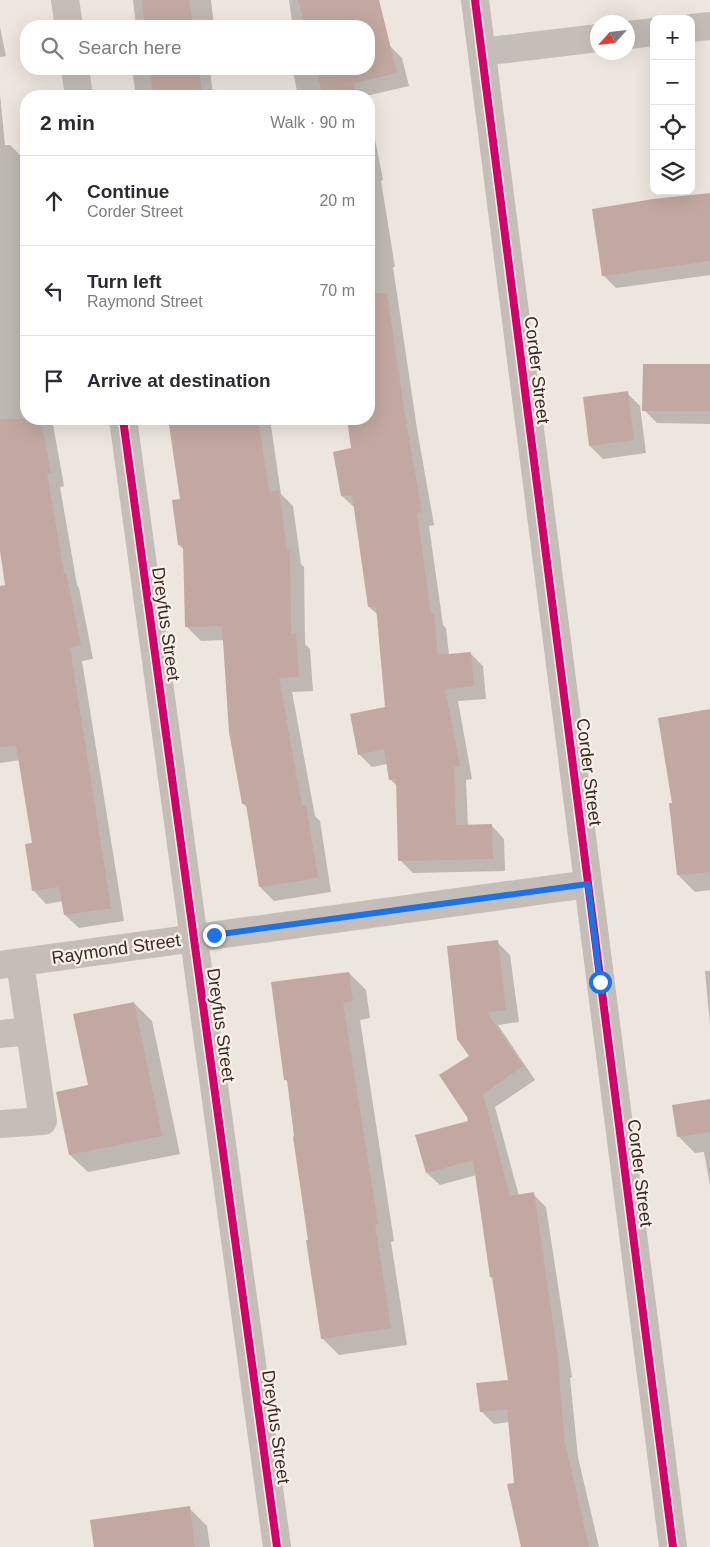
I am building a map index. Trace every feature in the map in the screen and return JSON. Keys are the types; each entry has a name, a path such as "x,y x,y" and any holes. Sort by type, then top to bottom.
{"street":[{"path":"66,0 68,20"},
{"name":"Corder Street","path":"475,0 673,1547"},
{"path":"695,28 710,26"},
{"path":"635,34 650,32"},
{"path":"482,52 590,39"},
{"path":"76,75 78,90"},
{"name":"Dreyfus Street","path":"124,425 277,1547"},
{"name":"Raymond Street","path":"10,963 588,884"},
{"path":"0,1124 43,1121 30,1031 10,963"},
{"path":"0,1034 30,1031"}],"building":[{"path":"142,0 189,0 192,20 144,20"},
{"path":"298,0 379,0 397,73 354,83 356,90 321,90 318,75 375,75 375,20 303,20"},
{"path":"151,75 200,75 201,90 152,90"},
{"path":"710,193 710,261 602,276 592,209"},
{"path":"387,293 422,512 417,513 431,614 434,614 438,655 471,652 474,686 445,689 460,766 454,767 456,825 492,824 493,859 398,861 396,779 389,780 384,749 358,755 350,714 385,707 376,606 368,607 352,495 341,496 333,452 351,448 348,425 375,425 375,294"},
{"path":"643,364 710,364 710,411 642,411"},
{"path":"628,391 634,440 589,446 583,397"},
{"path":"0,419 20,419 20,425 42,425 51,473 47,473 64,573 66,573 81,645 70,648 111,908 64,915 59,887 32,891 25,844 32,843 16,745 0,747 0,586 5,585 0,551"},
{"path":"169,425 259,425 269,492 279,490 287,551 290,551 291,634 296,634 299,677 279,678 302,806 306,806 318,878 259,887 246,804 242,804 229,732 222,626 185,627 183,545 178,545 172,500 180,499"},
{"path":"710,709 710,872 677,875 669,803 672,803 658,718"},
{"path":"498,940 506,1010 487,1012 523,1066 483,1094 510,1196 534,1192 559,1365 565,1443 589,1547 521,1547 507,1484 514,1483 507,1409 480,1412 476,1383 508,1380 492,1277 490,1277 473,1160 426,1173 415,1135 468,1121 439,1075 469,1056 457,1039 447,946"},
{"path":"349,972 353,1001 343,1003 378,1224 375,1225 391,1328 321,1339 306,1240 308,1240 287,1080 284,1080 271,982"},
{"path":"134,1002 162,1136 69,1155 56,1092 88,1085 73,1014"},
{"path":"710,1099 710,1132 677,1137 672,1105"},
{"path":"190,1506 195,1547 94,1547 90,1520"}],"cycle path":[{"path":"475,0 673,1547"},
{"path":"124,425 277,1547"}],"route":[{"path":"214,935 588,884 600,982"}]}
